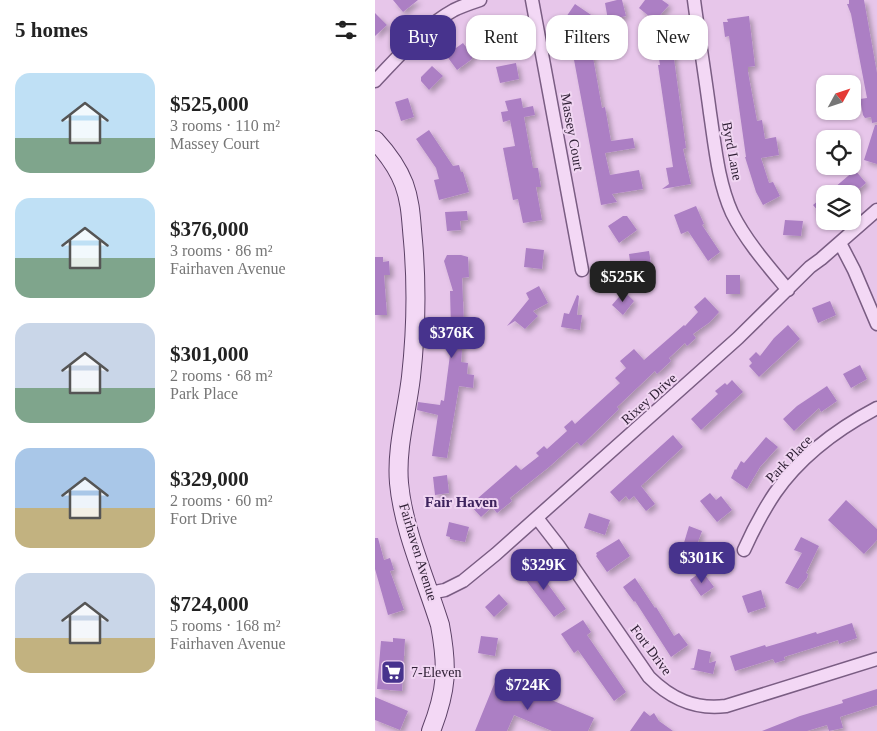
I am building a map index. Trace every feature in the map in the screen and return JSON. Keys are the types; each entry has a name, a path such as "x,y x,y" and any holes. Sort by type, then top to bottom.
{"street":[{"path":"375,81 415,40 432,26 453,11 480,0"},
{"name":"Massey Court","path":"532,0 582,270"},
{"name":"Byrd Lane","path":"694,0 715,148 722,182 732,212 739,225 763,261 787,290"},
{"name":"Fairhaven Avenue","path":"375,140 397,170 407,193 410,208 415,270 416,323 411,378 400,441 399,482 407,523 441,625 445,668 444,692 431,731"},
{"name":"Rixey Drive","path":"430,593 445,590 463,581 537,518 724,351 810,268 877,210"},
{"path":"840,243 854,270 877,324"},
{"name":"Park Place","path":"743,550 776,492 801,463 838,431 877,408"},
{"name":"Fort Drive","path":"537,518 559,545 649,677 672,697 701,706 726,706 877,659"}],"building":[{"path":"393,0 418,0 403,12"},
{"path":"622,0 626,15 607,15 605,3"},
{"path":"645,0 662,0 669,5 660,15 648,15 639,8"},
{"path":"849,0 864,0 877,73 877,122 872,123 871,117 865,118 863,115 861,99 867,98 851,14 847,4 849,4"},
{"path":"575,4 591,15 567,15"},
{"path":"375,13 387,25 375,36"},
{"path":"749,16 755,66 748,67 748,72 757,121 762,120 765,139 776,137 779,155 761,158 769,183 773,182 780,196 763,205 756,192 745,157 729,36 725,37 723,22 728,22 727,19"},
{"path":"463,43 466,47 466,60 471,60 457,70 450,60 456,60 456,48"},
{"path":"574,60 593,60 602,108 605,107 611,141 633,138 635,148 605,153 610,175 639,170 643,189 612,194 617,202 601,205"},
{"path":"659,60 674,60 686,148 683,149 691,184 662,189 669,184 666,168 673,167 658,65 660,65"},
{"path":"516,63 519,79 500,83 496,67"},
{"path":"432,66 443,76 429,90 421,81 421,77"},
{"path":"408,98 414,117 401,121 395,102"},
{"path":"521,98 523,108 533,106 535,115 524,117 533,168 538,168 541,187 536,187 542,220 523,223 518,199 513,200 503,148 515,146 510,120 503,122 501,112 508,111 505,101"},
{"path":"875,125 877,125 877,164 864,160"},
{"path":"429,130 453,166 459,165 469,192 439,200 434,180 439,179 436,168 416,139"},
{"path":"849,175 859,175 866,183 861,187 861,185 838,185"},
{"path":"696,206 704,224 702,225 720,252 708,261 688,231 681,234 674,215"},
{"path":"467,211 468,220 460,221 461,230 447,231 445,212"},
{"path":"623,216 627,216 637,230 619,243 608,226"},
{"path":"785,220 803,221 801,236 783,235"},
{"path":"526,248 544,250 542,269 524,267"},
{"path":"649,251 651,264 646,265 647,271 632,274 629,254"},
{"path":"447,255 468,257 469,277 462,278 464,324 461,362 468,363 467,374 474,375 473,388 459,386 447,458 432,456 438,415 417,410 418,402 440,405 441,400 444,401 451,347 448,347 449,328 451,328 450,291 453,291 444,261"},
{"path":"375,257 383,257 383,262 389,261 390,275 384,275 387,315 375,315"},
{"path":"726,275 740,275 740,294 726,294"},
{"path":"539,286 548,303 533,311 538,316 525,329 515,321 507,326 529,299 526,293"},
{"path":"624,291 634,301 623,315 612,305"},
{"path":"577,295 579,296 577,315 582,315 580,330 561,327 564,313 569,314"},
{"path":"705,297 719,312 710,322 693,334 696,338 687,346 685,343 669,358 671,361 657,374 655,371 617,407 619,409 581,446 577,442 510,498 512,501 497,513 492,507 481,517 470,505 516,465 521,470 539,456 536,453 544,446 547,449 567,431 564,427 572,420 575,424 620,383 615,378 626,368 620,361 634,349 644,360 685,326 698,312 694,307"},
{"path":"830,301 836,315 818,323 812,308"},
{"path":"788,325 800,339 759,377 749,366 752,363 749,359 756,352 760,356 774,338"},
{"path":"860,365 867,379 851,388 843,374"},
{"path":"732,380 743,392 701,430 691,419 718,394 715,391"},
{"path":"827,386 837,401 821,412 819,408 794,431 783,419 797,406"},
{"path":"673,435 683,447 641,486 655,504 646,511 634,496 629,500 626,496 619,502 610,492"},
{"path":"766,437 778,447 760,467 747,489 731,478 741,461 744,463"},
{"path":"447,475 449,493 435,495 433,477"},
{"path":"710,493 716,500 721,496 732,510 717,522 700,501"},
{"path":"846,500 877,529 877,540 864,554 828,520"},
{"path":"589,513 610,520 605,535 584,528"},
{"path":"449,522 469,527 465,542 450,539 450,537 446,536"},
{"path":"689,526 702,531 695,550 683,546"},
{"path":"801,537 819,546 806,573 808,574 807,578 798,589 785,583 802,553 794,550"},
{"path":"375,538 378,538 384,560 390,558 394,570 390,571 404,610 388,615 375,569"},
{"path":"619,539 630,556 607,572 596,556 596,553"},
{"path":"534,565 566,609 554,617 522,575"},
{"path":"702,571 714,587 701,596 690,580"},
{"path":"635,578 674,636 679,633 688,645 671,657 635,601 623,587"},
{"path":"761,590 766,607 748,613 742,596"},
{"path":"499,594 508,604 494,617 485,607"},
{"path":"583,620 591,632 587,635 626,692 614,701 578,650 574,653 561,634"},
{"path":"852,623 857,638 839,644 838,640 784,657 785,660 775,663 773,659 735,671 730,656"},
{"path":"481,636 498,638 495,656 478,653"},
{"path":"393,638 405,639 402,691 377,689 381,641 393,642"},
{"path":"698,649 711,652 709,663 716,661 713,674 690,669 694,668"},
{"path":"497,677 594,718 588,731 552,731 514,715 507,731 475,731"},
{"path":"877,689 877,705 840,717 843,728 829,731 827,725 807,731 762,731 800,716 843,703 842,700"},
{"path":"375,697 408,711 400,730 375,720"},
{"path":"644,711 650,716 654,713 659,721 673,731 630,731"}],"place":[{"name":"7-Eleven","path":"393,672"}],"district":[{"name":"Fair Haven","path":"461,502"}]}
